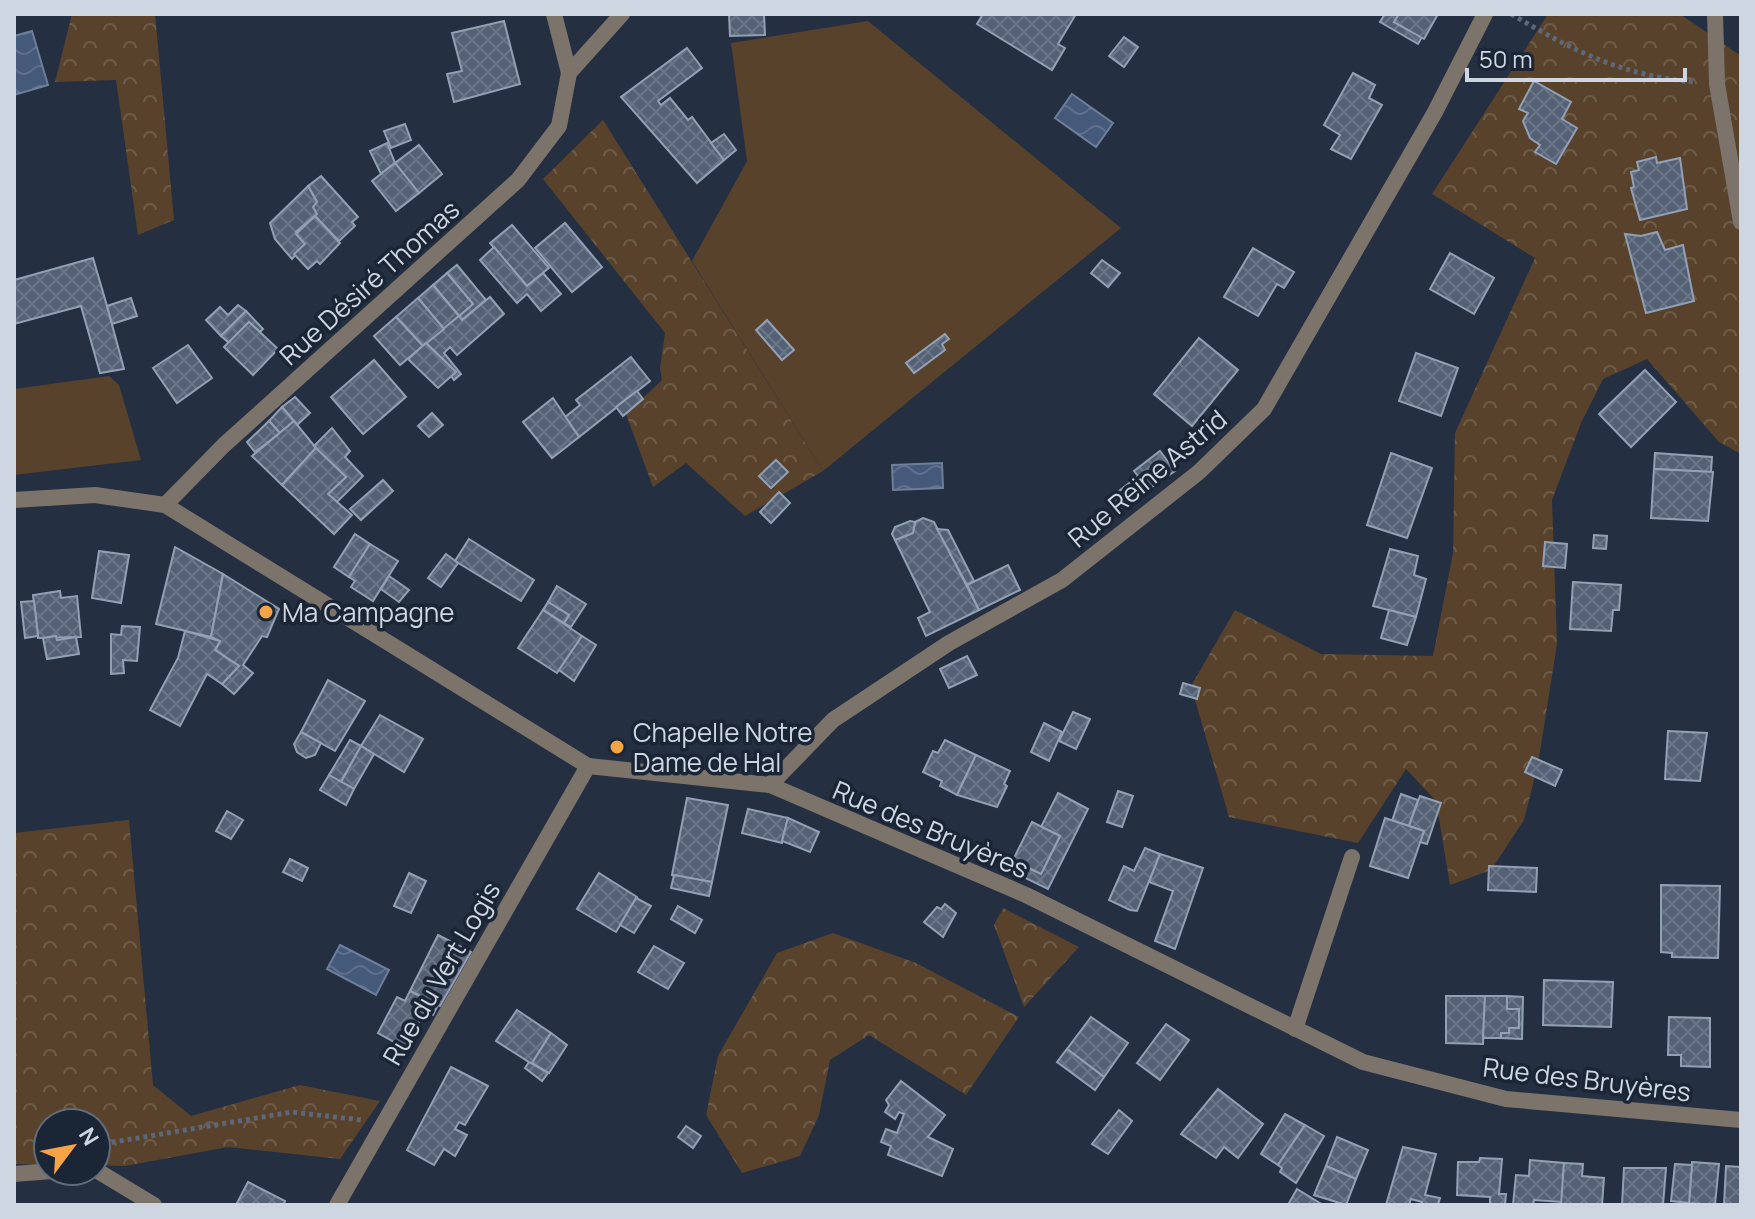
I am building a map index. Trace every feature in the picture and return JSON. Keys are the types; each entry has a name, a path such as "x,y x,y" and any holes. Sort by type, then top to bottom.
{"street":[{"name":"Rue Désiré Thomas","path":"165,505 224,445 518,180 559,126 569,73 554,14"},
{"path":"569,73 622,14"},
{"name":"Rue Reine Astrid","path":"770,785 833,720 949,643 1062,580 1199,472 1264,409 1435,112 1485,14"},
{"path":"1715,14 1717,84 1741,222"},
{"path":"14,500 95,495 165,505"},
{"name":"Rue des Bruyères","path":"165,505 588,766 770,785 1026,895 1363,1062 1506,1099 1741,1120"},
{"name":"Rue du Vert Logis","path":"337,1205 588,766"},
{"path":"1295,1029 1352,857"},
{"path":"112,1180 154,1205"}],"path":[{"path":"1511,14 1577,53 1656,79 1717,84"},
{"path":"112,1142 292,1112 382,1123"}],"green space":[{"path":"72,14 155,14 174,220 138,235 116,80 55,82"},
{"path":"1548,14 1680,14 1741,56 1741,454 1719,442 1647,359 1603,379 1581,423 1552,500 1557,644 1538,764 1524,820 1491,870 1450,885 1436,801 1406,769 1358,843 1229,817 1191,686 1235,610 1321,654 1433,656 1453,553 1455,433 1535,258 1432,194"},
{"path":"868,21 1121,228 823,471 692,261 747,161 731,43"},
{"path":"603,120 823,471 745,516 686,463 653,487 626,414 662,380 660,368 665,333 543,179"},
{"path":"109,376 119,385 141,460 14,475 14,389"},
{"path":"129,820 153,1085 191,1116 300,1085 380,1101 340,1159 228,1147 125,1166 112,1166 112,1107 32,1107 32,1165 14,1164 14,833"},
{"path":"1003,908 1079,947 1024,1007 994,925"},
{"path":"833,933 916,963 1019,1017 966,1095 869,1035 830,1060 819,1115 800,1156 742,1173 706,1115 718,1056 777,953"}],"water":[{"path":"32,31 48,85 14,95 14,36"},
{"path":"1072,94 1113,123 1096,147 1055,118"},
{"path":"942,463 943,488 893,490 892,465"},
{"path":"340,945 389,970 376,995 327,969"}],"building":[{"path":"729,14 764,14 765,35 730,36"},
{"path":"983,14 1076,14 1058,44 1065,48 1052,70 977,24"},
{"path":"1385,14 1399,14 1394,22 1422,37 1418,44 1380,22"},
{"path":"1399,14 1438,14 1424,39 1394,22"},
{"path":"504,21 520,84 454,102 447,74 462,71 452,33"},
{"path":"1124,37 1138,47 1124,67 1109,56"},
{"path":"687,48 702,68 658,101 661,105 670,98 688,120 692,117 724,160 697,183 621,97"},
{"path":"1353,73 1375,85 1369,98 1382,105 1351,159 1331,149 1340,135 1324,125"},
{"path":"1534,81 1571,102 1562,119 1577,128 1556,164 1535,152 1540,145 1530,138 1523,121 1528,113 1519,109"},
{"path":"405,124 411,140 391,148 384,131"},
{"path":"724,134 736,150 724,160 711,143"},
{"path":"387,143 395,163 381,174 370,151"},
{"path":"419,145 442,174 419,193 395,163"},
{"path":"1656,157 1657,163 1680,158 1687,209 1640,220 1631,188 1634,187 1631,172 1639,170 1637,162"},
{"path":"395,163 419,193 396,211 372,181"},
{"path":"321,176 358,217 352,222 355,226 339,241 315,216 313,207 317,202 308,186"},
{"path":"308,186 317,202 313,207 317,214 296,232 305,244 292,259 275,239 270,223"},
{"path":"315,216 340,243 320,264 317,261 308,269 294,254 305,244 296,234"},
{"path":"565,223 602,267 572,292 535,248"},
{"path":"512,225 549,268 527,286 490,243"},
{"path":"1657,232 1665,250 1683,245 1694,301 1646,313 1625,234 1641,236"},
{"path":"494,247 527,286 543,273 561,294 541,311 527,294 517,303 480,260"},
{"path":"1253,248 1294,272 1284,288 1277,284 1258,316 1224,297"},
{"path":"1450,253 1494,278 1474,314 1430,289"},
{"path":"93,258 124,369 100,373 81,306 14,324 14,280"},
{"path":"1102,260 1120,273 1108,287 1091,273"},
{"path":"457,265 486,300 462,320 459,316 473,304 447,273"},
{"path":"447,273 473,304 459,316 433,285"},
{"path":"433,285 459,316 444,329 418,298"},
{"path":"490,297 504,314 457,355 450,347 444,353 461,374 454,380 451,376 456,372 426,343 459,316 462,320"},
{"path":"131,298 137,316 112,324 107,306"},
{"path":"418,298 444,329 423,346 396,317"},
{"path":"238,305 246,311 221,336 206,320 220,307 228,315"},
{"path":"246,311 263,329 260,332 249,322 229,343 221,336"},
{"path":"396,317 423,346 400,365 374,336"},
{"path":"767,320 794,350 782,360 756,330"},
{"path":"249,322 278,349 253,375 224,347"},
{"path":"945,334 949,339 942,344 945,350 914,373 906,363"},
{"path":"1199,338 1238,370 1192,426 1154,394"},
{"path":"426,343 456,372 438,388 408,359"},
{"path":"188,345 212,378 177,403 153,368"},
{"path":"1416,353 1458,368 1441,416 1399,401"},
{"path":"631,357 650,381 579,437 564,418 580,405 576,400"},
{"path":"374,360 406,397 363,434 331,397"},
{"path":"1645,370 1676,402 1631,447 1599,414"},
{"path":"637,391 643,399 623,416 616,407"},
{"path":"295,397 310,413 297,425 282,407"},
{"path":"553,398 579,437 552,458 523,422"},
{"path":"282,407 294,421 280,433 269,421"},
{"path":"432,413 443,425 429,437 418,426"},
{"path":"269,421 280,433 255,452 247,442"},
{"path":"294,421 316,448 282,485 252,456"},
{"path":"332,428 350,451 345,457 363,476 337,502 328,494 346,477 314,446"},
{"path":"316,448 346,477 328,494 352,515 334,534 282,485"},
{"path":"1160,451 1175,471 1118,510 1109,499 1138,476 1134,471"},
{"path":"1391,453 1432,468 1407,538 1367,525"},
{"path":"1655,453 1712,457 1711,472 1654,469"},
{"path":"776,460 788,472 771,488 759,476"},
{"path":"1654,469 1713,472 1708,521 1651,518"},
{"path":"383,480 393,491 361,520 350,509"},
{"path":"779,492 790,503 771,523 760,512"},
{"path":"923,518 934,522 979,610 926,636 918,618 930,612 895,540 913,533 915,522"},
{"path":"915,522 913,533 895,540 892,534 895,527"},
{"path":"937,529 948,530 974,581 967,585"},
{"path":"355,534 370,544 349,577 334,567"},
{"path":"1594,535 1607,536 1606,549 1593,548"},
{"path":"469,539 534,580 521,601 455,561"},
{"path":"1545,542 1567,544 1565,568 1543,566"},
{"path":"370,544 398,561 373,601 351,587 355,581 349,577"},
{"path":"175,547 223,574 211,637 156,624"},
{"path":"1390,549 1418,556 1414,575 1426,579 1416,617 1373,606"},
{"path":"99,551 129,555 121,603 92,598"},
{"path":"446,554 458,563 441,587 428,578"},
{"path":"1008,565 1020,590 979,610 967,585"},
{"path":"223,574 279,609 267,637 262,636 243,665 253,673 234,694 222,684 239,666 215,650 220,641 211,637"},
{"path":"389,576 409,590 399,602 381,589"},
{"path":"1573,582 1621,585 1619,610 1613,610 1611,631 1570,629"},
{"path":"557,586 586,604 571,627 564,623 569,615 548,602"},
{"path":"60,591 61,598 77,596 81,637 38,638 33,595"},
{"path":"34,601 38,636 25,638 21,602"},
{"path":"548,602 569,615 564,623 543,610"},
{"path":"543,610 582,636 557,673 518,648"},
{"path":"1389,610 1416,617 1407,645 1381,638"},
{"path":"122,626 140,627 137,661 123,660 124,673 111,674 111,634 121,635"},
{"path":"185,631 220,641 215,650 239,666 222,684 207,674 180,726 150,710 178,658"},
{"path":"56,636 57,640 76,637 79,654 47,659 43,638"},
{"path":"582,636 596,645 574,681 559,670"},
{"path":"967,656 977,675 949,688 940,669"},
{"path":"328,680 365,701 335,751 301,732"},
{"path":"1183,683 1200,688 1197,699 1180,694"},
{"path":"1073,712 1090,719 1076,749 1059,741"},
{"path":"380,715 423,739 404,772 361,746"},
{"path":"1044,723 1062,732 1049,761 1031,752"},
{"path":"1668,731 1707,733 1700,781 1665,779"},
{"path":"301,732 321,743 315,755 306,758 297,752 294,744"},
{"path":"350,740 361,746 341,782 329,775"},
{"path":"945,740 976,755 957,795 940,786 942,781 923,772 933,751 938,753"},
{"path":"361,746 374,754 354,789 341,782"},
{"path":"976,755 1010,771 997,807 957,795"},
{"path":"1532,757 1562,770 1555,786 1525,772"},
{"path":"329,775 354,789 346,805 320,790"},
{"path":"1118,791 1133,796 1122,827 1107,822"},
{"path":"1058,793 1088,809 1048,889 1009,870 1014,861 1041,874 1060,836 1041,827"},
{"path":"1401,794 1418,800 1409,826 1392,821"},
{"path":"1420,796 1441,803 1427,844 1420,842 1424,831 1409,826"},
{"path":"687,798 728,805 712,882 672,875"},
{"path":"748,809 788,818 782,843 742,833"},
{"path":"227,811 243,820 231,839 216,831"},
{"path":"788,818 819,832 810,852 782,841"},
{"path":"1385,818 1424,831 1408,878 1370,866"},
{"path":"1032,822 1060,836 1041,874 1013,860"},
{"path":"1145,848 1160,854 1137,911 1130,910 1109,900 1124,866 1134,871"},
{"path":"1160,854 1203,868 1175,949 1155,941 1173,891 1149,882"},
{"path":"290,859 308,868 302,881 283,872"},
{"path":"1489,866 1537,868 1536,892 1488,890"},
{"path":"409,873 426,881 411,913 394,906"},
{"path":"599,873 637,897 616,932 577,909"},
{"path":"674,875 712,882 709,896 671,888"},
{"path":"1661,885 1720,886 1718,958 1672,957 1672,953 1661,952"},
{"path":"636,898 651,906 634,933 620,925"},
{"path":"945,904 956,913 943,937 924,922 937,907 941,909"},
{"path":"678,906 702,920 695,933 671,919"},
{"path":"438,935 471,952 440,1006 410,991"},
{"path":"654,946 684,963 668,989 638,972"},
{"path":"1544,980 1613,982 1611,1027 1543,1025"},
{"path":"410,991 438,1005 433,1015 425,1011 405,1048 378,1033 397,997 405,1001"},
{"path":"1446,996 1485,996 1483,1044 1446,1043"},
{"path":"1485,996 1507,996 1507,1009 1519,1009 1519,1028 1509,1028 1509,1033 1501,1033 1501,1038 1483,1038"},
{"path":"1507,996 1523,997 1522,1039 1501,1038 1501,1033 1509,1033 1509,1028 1519,1028 1519,1009 1507,1009"},
{"path":"517,1010 551,1033 532,1064 496,1041"},
{"path":"1091,1017 1128,1043 1104,1077 1067,1049"},
{"path":"1669,1017 1710,1018 1710,1067 1681,1066 1681,1055 1668,1055"},
{"path":"1166,1024 1189,1040 1160,1080 1137,1063"},
{"path":"551,1033 567,1045 549,1073 532,1063"},
{"path":"1067,1049 1104,1077 1095,1090 1057,1062"},
{"path":"529,1062 548,1073 542,1081 525,1068"},
{"path":"451,1067 488,1086 465,1125 459,1122 455,1129 467,1135 455,1156 444,1149 434,1165 407,1150"},
{"path":"901,1081 945,1115 928,1137 953,1149 942,1176 888,1155 891,1146 881,1142 886,1129 897,1133 904,1114 899,1112 895,1119 885,1112 889,1105 886,1100"},
{"path":"1218,1089 1263,1124 1238,1158 1224,1147 1216,1158 1181,1134"},
{"path":"1119,1110 1132,1121 1108,1154 1092,1144"},
{"path":"1285,1114 1305,1125 1278,1165 1261,1154"},
{"path":"1305,1125 1324,1136 1296,1183 1280,1172 1282,1168 1278,1165"},
{"path":"686,1126 701,1136 693,1148 678,1137"},
{"path":"1337,1137 1368,1150 1356,1179 1326,1166"},
{"path":"1403,1147 1436,1154 1425,1195 1440,1198 1438,1205 1421,1205 1422,1202 1411,1199 1409,1205 1386,1205"},
{"path":"1480,1158 1502,1159 1499,1194 1506,1194 1505,1205 1490,1205 1490,1197 1457,1195 1458,1162 1479,1162"},
{"path":"1530,1160 1564,1163 1562,1202 1534,1200 1533,1205 1513,1205 1516,1175 1529,1176"},
{"path":"1692,1162 1719,1164 1715,1205 1689,1203"},
{"path":"1564,1163 1583,1164 1582,1176 1604,1178 1602,1205 1561,1205"},
{"path":"1675,1164 1692,1165 1689,1203 1671,1201"},
{"path":"1326,1166 1356,1179 1346,1205 1314,1195"},
{"path":"1726,1166 1741,1167 1741,1205 1724,1205"},
{"path":"1624,1168 1666,1168 1663,1205 1622,1205"},
{"path":"248,1182 285,1201 284,1205 236,1205"},
{"path":"1297,1189 1323,1205 1288,1205"}],"place":[{"name":"Ma Campagne","path":"266,612"},
{"name":"Chapelle Notre Dame de Hal","path":"617,747"}]}
